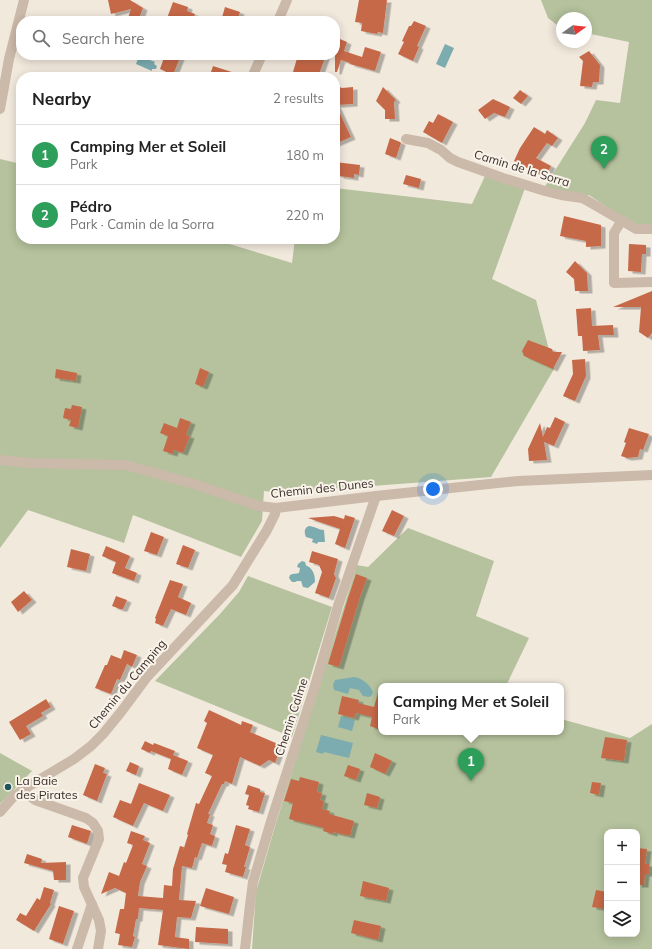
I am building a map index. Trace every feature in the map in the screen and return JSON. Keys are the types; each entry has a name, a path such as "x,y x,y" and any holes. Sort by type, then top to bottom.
{"street":[{"path":"20,16 24,0"},
{"path":"280,16 287,0"},
{"path":"0,109 9,59 16,31"},
{"path":"254,72 260,60"},
{"name":"Camin de la Sorra","path":"406,139 435,146 450,158 458,162 503,178 545,191 582,198 636,229 652,229"},
{"path":"622,220 614,233 614,283 652,282"},
{"name":"Chemin des Dunes","path":"0,460 126,465 194,484 259,506 276,508 518,481 652,475"},
{"name":"Chemin Calme","path":"245,949 253,882 314,689 338,606 376,496"},
{"name":"Chemin du Camping","path":"0,812 14,796 74,758 91,746 102,734 121,712 147,677 233,585 267,530 275,514 276,508"},
{"path":"24,790 35,800 86,818 93,823 98,831 98,839 83,878 84,887 99,920 101,931 98,949"},
{"path":"77,949 92,904"}],"green space":[{"path":"541,0 652,0 652,226 637,227 589,195 579,195 544,188 585,123 596,100 620,103 629,42 592,34 592,12 556,12 556,24 548,18"},
{"path":"0,159 16,163 16,244 229,244 292,263 294,244 340,244 340,189 472,204 485,176 525,188 492,279 536,300 554,369 491,477 280,493 264,491 262,521 241,557 133,515 124,543 28,510 0,548"},
{"path":"408,528 494,561 476,616 529,638 507,683 378,683 378,735 564,735 564,720 630,738 652,724 652,949 252,949 256,892 276,823 357,565 368,567"},
{"path":"248,576 332,607 292,737 155,681 220,614 239,592"},
{"name":"La Baie des Pirates","path":"0,753 32,771 0,804"}],"water":[{"path":"445,44 454,48 445,68 436,64"},
{"path":"138,60 150,60 155,62 154,64 157,66 156,69 152,69 152,71 136,64"},
{"path":"309,526 324,530 325,542 318,542 317,544 312,542 313,539 306,537 305,530"},
{"path":"302,561 305,562 306,566 311,569 314,576 315,582 308,588 303,587 301,581 292,582 289,578 291,574 299,573 300,568 297,567"},
{"path":"354,677 366,682 372,690 373,693 371,696 363,696 359,690 350,688 348,694 334,690 333,685 335,680"},
{"path":"341,716 355,720 352,731 338,727"},
{"path":"321,735 353,743 349,758 324,752 323,754 316,752"}],"building":[{"path":"108,0 130,0 143,8 140,16 129,16 131,9 111,14"},
{"path":"359,0 387,0 383,33 378,32 377,34 361,31 362,23 355,22"},
{"path":"173,2 188,7 187,11 195,14 194,16 168,16"},
{"path":"225,7 240,12 239,16 222,16"},
{"path":"414,21 426,26 417,46 419,47 413,61 398,54 409,26 411,26"},
{"path":"340,39 347,42 344,51 362,57 365,47 381,52 375,71 341,60 337,72 335,72 335,60 340,60"},
{"path":"589,51 600,65 599,82 593,82 592,87 580,86 583,61 579,57"},
{"path":"163,60 179,60 174,72 166,72 160,69"},
{"path":"297,60 324,60 320,72 293,72"},
{"path":"213,66 232,72 211,72"},
{"path":"340,87 353,87 353,104 340,105"},
{"path":"383,87 396,100 394,102 395,119 385,119 385,110 376,101"},
{"path":"520,90 528,96 521,104 513,98"},
{"path":"493,99 510,107 505,117 494,113 485,119 478,110"},
{"path":"340,114 351,137 340,142"},
{"path":"438,114 453,122 442,143 423,132 429,121 433,123"},
{"path":"534,127 545,134 547,130 558,138 552,146 547,143 536,158 551,166 545,177 514,161 520,148"},
{"path":"390,138 401,143 396,158 385,154"},
{"path":"340,163 360,165 359,175 354,174 354,178 340,176"},
{"path":"406,175 421,179 419,188 403,184"},
{"path":"564,216 601,225 601,246 586,247 586,241 560,236"},
{"path":"629,244 646,245 646,254 642,254 641,272 628,271"},
{"path":"575,261 587,273 588,291 575,291 574,279 566,272"},
{"path":"652,291 652,333 648,338 639,332 641,307 613,307"},
{"path":"591,308 592,326 613,325 614,335 598,335 600,350 583,351 582,336 578,336 576,309"},
{"path":"528,340 552,349 553,352 562,352 553,369 524,356 522,351"},
{"path":"585,359 586,376 575,401 563,396 573,374 572,360"},
{"path":"200,368 209,372 203,387 195,384"},
{"path":"56,369 77,373 76,381 55,378"},
{"path":"72,405 82,407 78,428 69,426 71,420 63,418 65,408 71,409"},
{"path":"555,417 565,422 554,446 544,442 547,460 529,461 528,449 540,423 543,437 547,427 550,428"},
{"path":"180,418 191,422 186,435 190,436 183,453 174,450 173,454 163,451 168,436 160,433 164,423 177,428"},
{"path":"629,428 649,434 643,450 640,449 638,457 627,458 621,456 626,443 624,442"},
{"path":"392,510 404,516 394,536 382,531"},
{"path":"345,515 355,518 345,548 335,544 340,529 308,518 334,516 344,519"},
{"path":"151,532 164,537 157,555 144,551"},
{"path":"183,545 195,550 188,568 176,564"},
{"path":"106,546 130,556 125,568 137,573 134,581 112,573 116,562 102,556"},
{"path":"71,549 90,554 86,571 67,567"},
{"path":"312,551 338,559 334,574 336,578 329,598 315,593 322,572 319,565 309,562"},
{"path":"356,574 367,578 339,667 328,664"},
{"path":"170,580 183,584 178,597 191,603 186,615 171,609 163,626 155,623 155,618"},
{"path":"24,591 32,600 18,612 11,602"},
{"path":"116,596 127,600 123,609 112,606"},
{"path":"124,650 137,655 132,667 127,664 120,680 117,679 111,694 95,688 111,655 121,659"},
{"path":"378,693 378,729 370,726 372,717 356,713 354,718 338,714 342,696 359,700 358,703 374,707"},
{"path":"46,699 51,707 41,713 43,716 26,726 31,734 20,740 9,722"},
{"path":"209,710 241,725 242,721 253,725 250,732 278,744 275,750 279,752 275,763 269,760 260,766 240,757 232,784 225,781 224,784 222,784 208,814 210,814 207,823 213,825 210,834 215,836 212,846 202,843 197,858 195,857 192,868 182,866 179,900 196,901 191,918 177,917 175,937 189,939 189,949 158,945 163,910 139,908 132,947 118,945 120,934 115,933 120,909 124,909 126,893 115,888 101,894 109,872 119,876 124,862 126,863 133,845 127,843 131,831 145,836 143,840 150,843 142,864 147,866 140,882 138,896 163,898 164,885 172,886 173,869 180,846 184,847 183,851 196,803 199,804 212,776 205,773 213,755 197,748 207,723 204,721"},
{"path":"605,737 627,740 624,761 601,758"},
{"path":"145,741 153,745 154,743 175,751 173,755 188,761 182,775 168,769 171,759 151,751 150,753 141,749"},
{"path":"375,753 392,761 385,774 370,767"},
{"path":"130,762 139,766 136,775 126,771"},
{"path":"95,764 105,768 103,773 107,774 97,801 83,795"},
{"path":"348,765 360,769 356,780 344,776"},
{"path":"300,777 319,782 317,792 322,793 320,800 324,801 322,809 330,811 329,814 354,821 350,836 333,832 333,834 323,831 324,828 289,819 293,803 284,801 291,779 299,781"},
{"path":"592,782 601,783 599,795 590,793"},
{"path":"139,783 170,795 163,811 144,803 133,826 113,817 120,800 131,804"},
{"path":"248,785 260,789 260,792 265,793 259,812 248,809 249,806 246,805 249,795 245,794"},
{"path":"367,793 380,797 377,808 364,805"},
{"path":"72,825 91,831 87,844 68,837"},
{"path":"236,825 250,829 245,845 250,847 244,867 246,867 243,877 225,872 227,865 222,864 225,853 228,854"},
{"path":"640,848 647,849 645,864 649,864 649,874 645,874 644,885 640,885"},
{"path":"27,854 42,859 41,863 66,862 66,880 54,880 53,871 24,863"},
{"path":"363,881 389,888 386,901 360,896"},
{"path":"44,887 54,890 51,904 34,931 16,920 20,913 26,916 37,898 40,900"},
{"path":"206,888 234,897 229,914 200,906"},
{"path":"596,890 604,891 604,909 592,907"},
{"path":"59,906 74,911 63,944 49,939"},
{"path":"354,920 381,926 378,940 351,933"},
{"path":"196,927 228,929 228,944 195,942"}],"place":[{"name":"Pédro","path":"604,169"},
{"name":"Camping Mer et Soleil","path":"471,781"},
{"name":"La Baie des Pirates","path":"8,787"}]}
